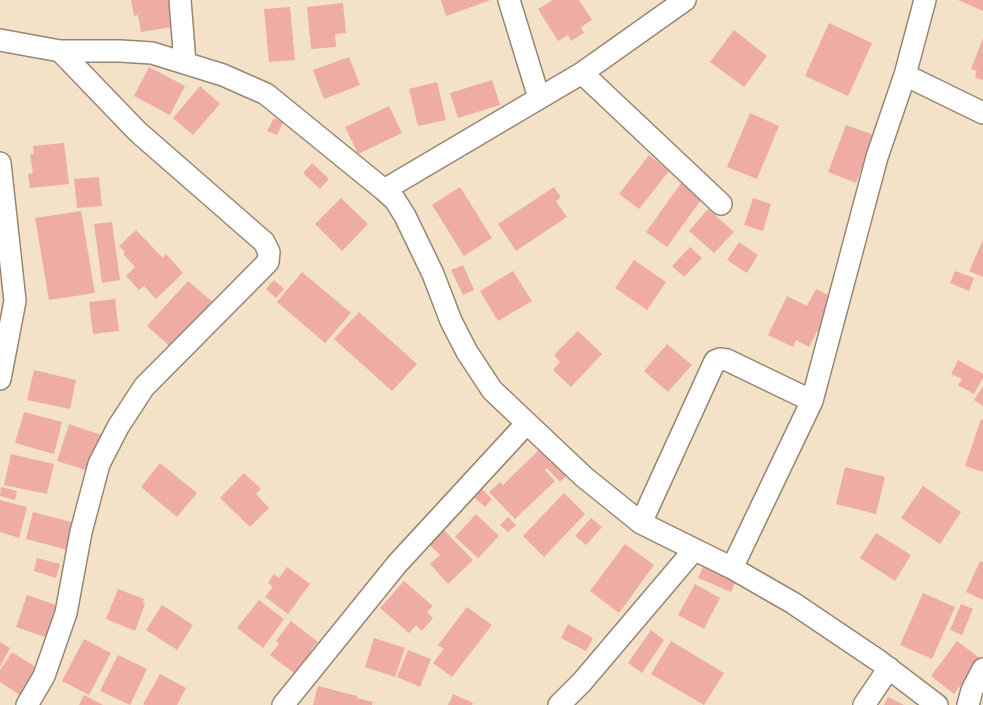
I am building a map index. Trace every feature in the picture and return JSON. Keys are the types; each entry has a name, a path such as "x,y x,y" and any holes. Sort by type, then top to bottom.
{"street":[{"path":"180,0 185,63"},
{"path":"509,0 539,98"},
{"path":"384,190 582,73 685,0"},
{"path":"732,568 812,401 877,157 905,75 925,0"},
{"path":"0,40 60,51 152,53 223,75 266,94 394,200 405,216 433,274 451,321 467,352 492,390 584,477 641,523 732,568 793,603 889,668 937,705"},
{"path":"27,705 44,676 66,613 81,532 100,464 118,427 144,387 268,262 269,252 264,242 138,132 60,51"},
{"path":"582,73 721,204"},
{"path":"905,75 983,113"},
{"path":"0,163 15,301 0,379"},
{"path":"641,523 715,361 720,359 727,360 812,401"},
{"path":"283,705 396,564 527,422"},
{"path":"559,705 582,682 694,550"},
{"path":"864,705 889,668"},
{"path":"968,705 972,690 983,669"}],"building":[{"path":"131,0 168,0 172,27 141,32 138,15 134,16"},
{"path":"441,0 491,0 446,16"},
{"path":"553,0 579,0 592,20 581,27 584,33 571,41 568,35 558,41 538,9"},
{"path":"958,0 983,0 983,11"},
{"path":"343,3 346,33 335,34 336,47 311,49 307,7"},
{"path":"290,7 295,60 269,62 264,9"},
{"path":"829,23 872,43 848,96 805,76"},
{"path":"734,30 767,56 744,87 710,62"},
{"path":"983,38 983,80 975,77 977,71 971,69"},
{"path":"349,57 360,85 324,99 313,70"},
{"path":"149,67 185,86 170,115 134,96"},
{"path":"492,80 500,105 458,118 450,93"},
{"path":"437,82 446,120 418,126 409,89"},
{"path":"200,86 220,104 193,135 173,118"},
{"path":"389,106 402,133 358,154 345,127"},
{"path":"750,113 779,126 757,179 727,167"},
{"path":"274,118 283,122 277,135 267,131"},
{"path":"846,125 874,135 856,183 828,172"},
{"path":"64,143 69,184 30,188 28,174 33,173 30,154 34,154 33,146"},
{"path":"649,155 669,171 639,209 619,194"},
{"path":"312,163 329,179 320,189 303,173"},
{"path":"99,177 102,206 77,208 74,179"},
{"path":"682,182 703,197 667,247 646,232"},
{"path":"460,187 492,238 464,256 432,205"},
{"path":"554,187 561,197 556,201 567,217 516,251 498,224"},
{"path":"341,198 368,224 342,251 315,224"},
{"path":"753,198 771,204 763,231 744,225"},
{"path":"708,209 734,232 714,253 689,231"},
{"path":"81,211 95,293 49,300 35,218"},
{"path":"112,222 120,280 102,283 94,224"},
{"path":"136,230 163,258 166,254 183,273 156,299 144,286 139,290 126,276 135,267 123,254 125,252 119,246"},
{"path":"983,240 983,277 969,271"},
{"path":"739,242 758,255 747,273 727,260"},
{"path":"690,247 702,258 684,277 672,266"},
{"path":"634,260 666,282 647,310 615,288"},
{"path":"463,265 474,290 463,295 451,270"},
{"path":"513,271 532,301 498,321 480,291"},
{"path":"955,271 974,278 969,291 950,283"},
{"path":"302,272 351,313 325,343 277,302"},
{"path":"274,280 284,289 276,298 266,289"},
{"path":"188,281 215,304 174,350 147,326"},
{"path":"816,289 838,300 821,333 817,331 809,347 796,340 793,347 768,335 787,296 807,306"},
{"path":"115,299 119,331 93,334 89,302"},
{"path":"359,312 417,364 392,391 334,339"},
{"path":"578,331 602,354 571,387 553,370 560,362 554,355"},
{"path":"667,344 692,365 668,392 644,371"},
{"path":"958,360 983,374 983,378 974,394 958,385 962,379 951,374"},
{"path":"34,370 76,380 70,409 27,400"},
{"path":"983,386 983,406 974,400"},
{"path":"24,412 62,422 54,454 15,443"},
{"path":"981,419 983,420 983,472 965,466"},
{"path":"69,424 104,436 92,472 57,461"},
{"path":"539,450 551,463 556,459 569,473 560,482 547,468 545,470 555,481 515,519 489,492 500,482 503,485"},
{"path":"11,454 54,464 47,494 4,485"},
{"path":"160,463 197,493 177,517 141,487"},
{"path":"845,467 885,477 876,514 836,504"},
{"path":"244,473 261,489 256,494 269,508 250,527 220,498"},
{"path":"923,486 961,512 940,544 901,518"},
{"path":"1,487 17,491 15,500 0,496"},
{"path":"482,489 492,499 485,507 474,497"},
{"path":"564,493 585,514 544,557 523,536"},
{"path":"0,500 27,507 19,538 0,532"},
{"path":"33,512 75,523 68,550 26,539"},
{"path":"476,514 499,536 478,558 455,537"},
{"path":"508,517 516,525 508,532 500,525"},
{"path":"591,518 602,527 586,545 575,536"},
{"path":"442,528 473,560 448,584 430,564 440,555 427,542"},
{"path":"876,533 911,555 895,581 860,558"},
{"path":"625,544 654,565 619,613 590,591"},
{"path":"37,558 60,564 56,578 34,571"},
{"path":"706,560 739,574 731,592 698,578"},
{"path":"980,561 983,562 983,600 966,592"},
{"path":"287,567 310,584 288,614 265,597 273,587 268,583 274,574 279,578"},
{"path":"404,581 433,606 427,612 433,618 422,631 416,625 409,633 380,608"},
{"path":"695,584 720,598 704,629 678,615"},
{"path":"118,589 144,599 143,603 145,604 135,631 106,619"},
{"path":"923,593 955,607 932,659 900,645"},
{"path":"27,595 62,607 51,639 16,627"},
{"path":"259,600 284,619 263,648 237,628"},
{"path":"961,604 973,609 962,635 950,630"},
{"path":"162,605 193,625 177,650 146,630"},
{"path":"467,607 492,625 452,677 433,663 444,649 438,645"},
{"path":"291,621 318,642 311,650 316,653 306,666 302,663 294,673 270,655 279,644 276,641"},
{"path":"568,624 593,638 586,651 561,638"},
{"path":"651,630 664,640 642,673 628,663"},
{"path":"374,638 405,648 395,677 365,667"},
{"path":"84,639 111,653 89,695 62,681"},
{"path":"671,641 724,673 704,705 651,674"},
{"path":"957,641 981,659 954,694 931,676"},
{"path":"0,642 10,648 0,667"},
{"path":"408,650 431,659 420,687 397,677"},
{"path":"12,652 37,668 20,695 0,682 0,670"},
{"path":"118,655 147,669 130,705 100,691"},
{"path":"160,674 186,688 177,705 143,704"},
{"path":"318,686 373,702 372,705 313,705"},
{"path":"453,694 473,703 472,705 448,705"},
{"path":"84,695 103,705 79,705"},
{"path":"888,697 904,705 884,705"}]}
